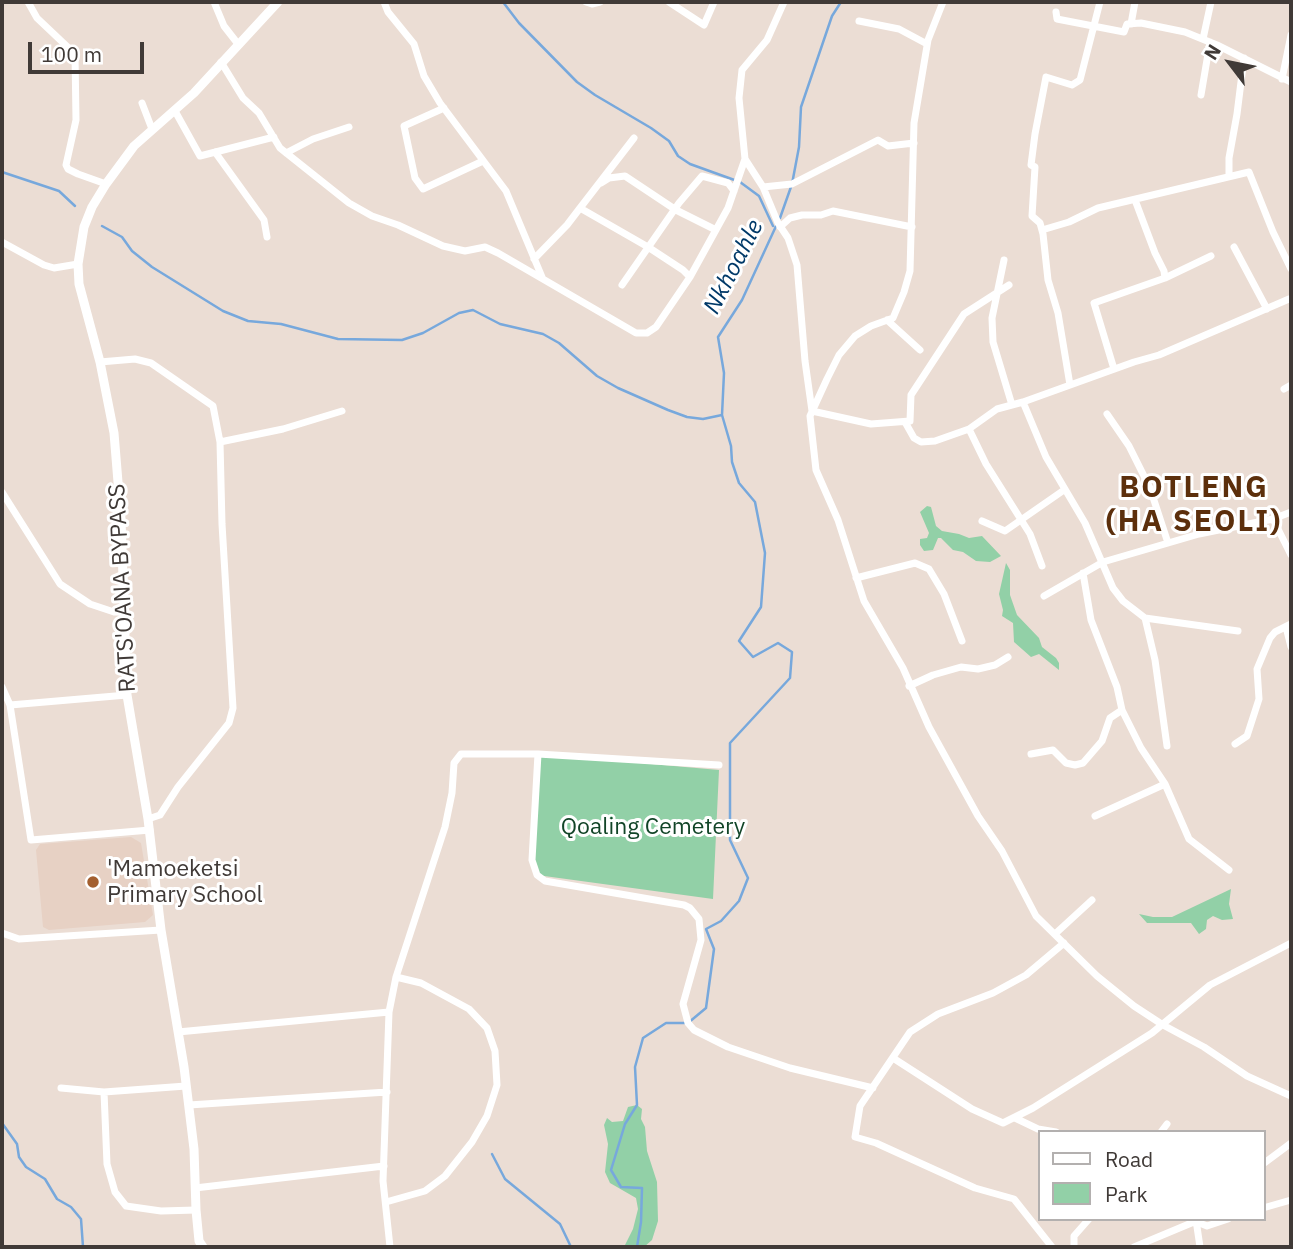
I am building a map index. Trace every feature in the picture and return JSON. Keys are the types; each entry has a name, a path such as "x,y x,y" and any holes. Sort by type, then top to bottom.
{"street":[{"path":"30,2 37,18 75,54 76,120 66,165 78,174 106,184"},
{"path":"214,2 224,26 238,44"},
{"name":"RATS'OANA BYPASS","path":"203,1247 199,1241 189,1105 161,930 150,830 127,695 121,519 115,451 100,362 79,284 78,264 84,227 92,207 134,146 175,111 278,2"},
{"path":"384,2 388,12 414,44 424,76 443,108 506,191 541,278"},
{"path":"586,2 600,2"},
{"path":"669,2 704,25 714,2"},
{"path":"221,62 243,98 259,113 286,153 349,203 372,216 443,246 465,251 485,247 636,333 647,333 656,327 690,277 728,208 745,159 739,98 742,70 767,40 784,2"},
{"path":"943,2 927,44 914,123 910,271 892,318 855,336 839,355 812,411 810,416 816,470 838,520 864,601 903,668 929,727 963,790 1002,851 1037,916 1097,976 1134,1006 1163,1025 1204,1046 1247,1076 1291,1097"},
{"path":"1070,384 1058,313 1048,280 1042,230 1040,223 1032,216 1035,167 1031,165 1046,77 1072,85 1080,80 1100,2"},
{"path":"1131,24 1135,2"},
{"path":"1201,96 1212,2"},
{"path":"1056,12 1057,19 1124,32 1127,24 1141,23 1185,32 1291,82"},
{"path":"859,21 899,29 927,44"},
{"path":"1282,79 1291,35"},
{"path":"1229,176 1229,158 1244,58"},
{"path":"142,103 152,129"},
{"path":"443,108 404,126 415,178 423,189 483,161"},
{"path":"175,111 200,156 274,137"},
{"path":"286,153 313,139 349,127"},
{"path":"601,183 617,157 634,138"},
{"path":"763,187 792,184 878,140 888,146 914,143"},
{"path":"215,152 264,220 267,237"},
{"path":"745,159 763,187 780,227 788,238 797,265 812,411"},
{"path":"1042,230 1069,222 1098,208 1250,172 1273,232 1291,269"},
{"path":"534,259 567,225 590,192 610,178 625,176 676,210 716,230"},
{"path":"622,285 702,176 728,183 734,191"},
{"path":"1135,200 1165,278"},
{"path":"580,208 648,247 690,277"},
{"path":"780,227 790,218 833,211 912,227"},
{"path":"2,242 54,268 78,264"},
{"path":"1234,247 1267,309"},
{"path":"1114,369 1094,303 1165,278 1211,256"},
{"path":"1004,260 992,318 993,342 1012,405"},
{"path":"812,411 872,424 910,421 911,395 964,314 1009,285"},
{"path":"905,422 914,438 921,442 935,441 969,429 997,409 1159,355 1291,301"},
{"path":"887,320 920,350"},
{"path":"100,362 135,359 151,363 213,406 220,442 233,708 229,723 178,787 160,815 148,819"},
{"path":"1023,402 1046,457 1085,523 1113,588 1123,601 1145,618 1238,631"},
{"path":"220,442 283,429 342,411"},
{"path":"1107,414 1129,446 1150,488 1168,543"},
{"path":"969,429 986,464 1022,520 1042,566"},
{"path":"982,521 1005,531 1064,490"},
{"path":"2,492 60,584 90,604 114,612 124,612"},
{"path":"1044,596 1103,562 1231,527 1273,519 1291,512"},
{"path":"1273,519 1291,555"},
{"path":"856,578 915,563 929,569 944,594 962,641"},
{"path":"1083,573 1091,620 1117,687 1122,710 1141,748 1165,784 1189,839 1229,870"},
{"path":"1145,618 1155,660 1167,746"},
{"path":"1235,744 1247,736 1259,699 1258,669 1270,638 1275,632 1289,626 1291,647"},
{"path":"909,686 961,667 978,669 995,665 1008,657"},
{"path":"2,687 10,705 31,840 150,830"},
{"path":"10,705 127,695"},
{"path":"1031,754 1053,750 1066,763 1083,763 1102,741 1110,718 1122,710"},
{"path":"390,1247 384,1166 389,1012 396,977 445,827 452,793 454,764 461,754 538,754 719,765"},
{"path":"538,754 532,860 537,875 545,881 690,908 699,919 701,940 683,1004 688,1023 694,1030 728,1047 790,1068 873,1088"},
{"path":"1095,816 1165,784"},
{"path":"1055,934 1092,900"},
{"path":"2,933 19,939 161,930"},
{"path":"1052,1247 1014,1199 975,1188 876,1143 855,1137 860,1106 910,1032 938,1014 993,993 1026,975 1064,943"},
{"path":"893,1058 972,1109 1003,1123 1033,1108 1163,1025 1210,985 1291,943"},
{"path":"386,1202 425,1191 445,1176 472,1142 487,1116 497,1085 495,1051 487,1028 469,1009 421,983 396,977"},
{"path":"178,1032 389,1012"},
{"path":"61,1088 104,1092 186,1086"},
{"path":"104,1092 107,1164 115,1192 126,1206 162,1211 196,1210"},
{"path":"189,1105 387,1092"},
{"path":"1014,1118 1044,1130"},
{"path":"1265,1162 1291,1143"},
{"path":"195,1188 384,1166"},
{"path":"1265,1207 1291,1200"},
{"path":"1074,1247 1074,1236 1087,1221"},
{"path":"1135,1247 1196,1221"},
{"path":"1198,1221 1200,1247"},
{"path":"1200,1221 1207,1226 1222,1221"}],"shaded area":[{"name":"'Mamoeketsi Primary School","path":"131,837 141,843 153,915 145,922 49,930 43,927 36,850 40,844"}],"green space":[{"path":"927,506 931,507 936,526 942,531 969,538 982,536 1001,556 990,562 976,561 963,552 953,550 941,538 938,538 933,550 924,551 920,539 927,538 929,533 920,512"},
{"path":"1006,563 1010,570 1010,595 1017,615 1039,638 1042,647 1056,658 1059,670 1039,654 1031,657 1014,642 1013,623 1002,616 999,594"},
{"name":"Qoaling Cemetery","path":"538,754 719,770 713,899 537,875 532,860"},
{"path":"1231,889 1229,904 1233,919 1222,920 1213,916 1207,920 1206,929 1199,934 1191,923 1147,923 1139,914 1172,917"},
{"path":"637,1105 642,1109 641,1119 645,1127 647,1151 657,1182 658,1221 652,1240 644,1247 624,1247 633,1229 638,1209 636,1198 610,1183 605,1172 608,1144 604,1125 607,1118 612,1122 623,1121 628,1107"}],"waterway":[{"path":"503,2 519,23 577,82 669,141 678,156 690,164 740,182 759,196 773,226"},
{"name":"Nkhoahle","path":"780,218 792,184 799,147 801,107 832,16 841,2"},
{"path":"2,172 59,191 75,206"},
{"name":"Nkhoahle","path":"637,1247 642,1188 621,1187 611,1170 625,1124 637,1105 635,1067 643,1038 666,1023 688,1023 706,1008 714,949 706,929 721,921 739,901 748,878 730,840 730,743 790,678 792,652 778,643 753,657 739,641 761,607 765,553 755,502 739,483 732,462 731,446 722,415 724,373 718,337 742,300 777,224"},
{"path":"102,226 122,237 132,251 152,267 223,311 248,321 281,324 338,339 402,340 423,333 459,313 473,310 500,324 543,334 559,343 597,376 668,410 703,419 722,415"},
{"path":"2,1123 17,1144 19,1157 26,1167 45,1179 57,1199 71,1207 81,1219 83,1247"},
{"path":"492,1154 505,1179 560,1224 571,1247"}],"place":[{"name":"'Mamoeketsi Primary School","path":"93,882"}],"district":[{"name":"BOTLENG (HA SEOLI)","path":"1194,505"}]}
